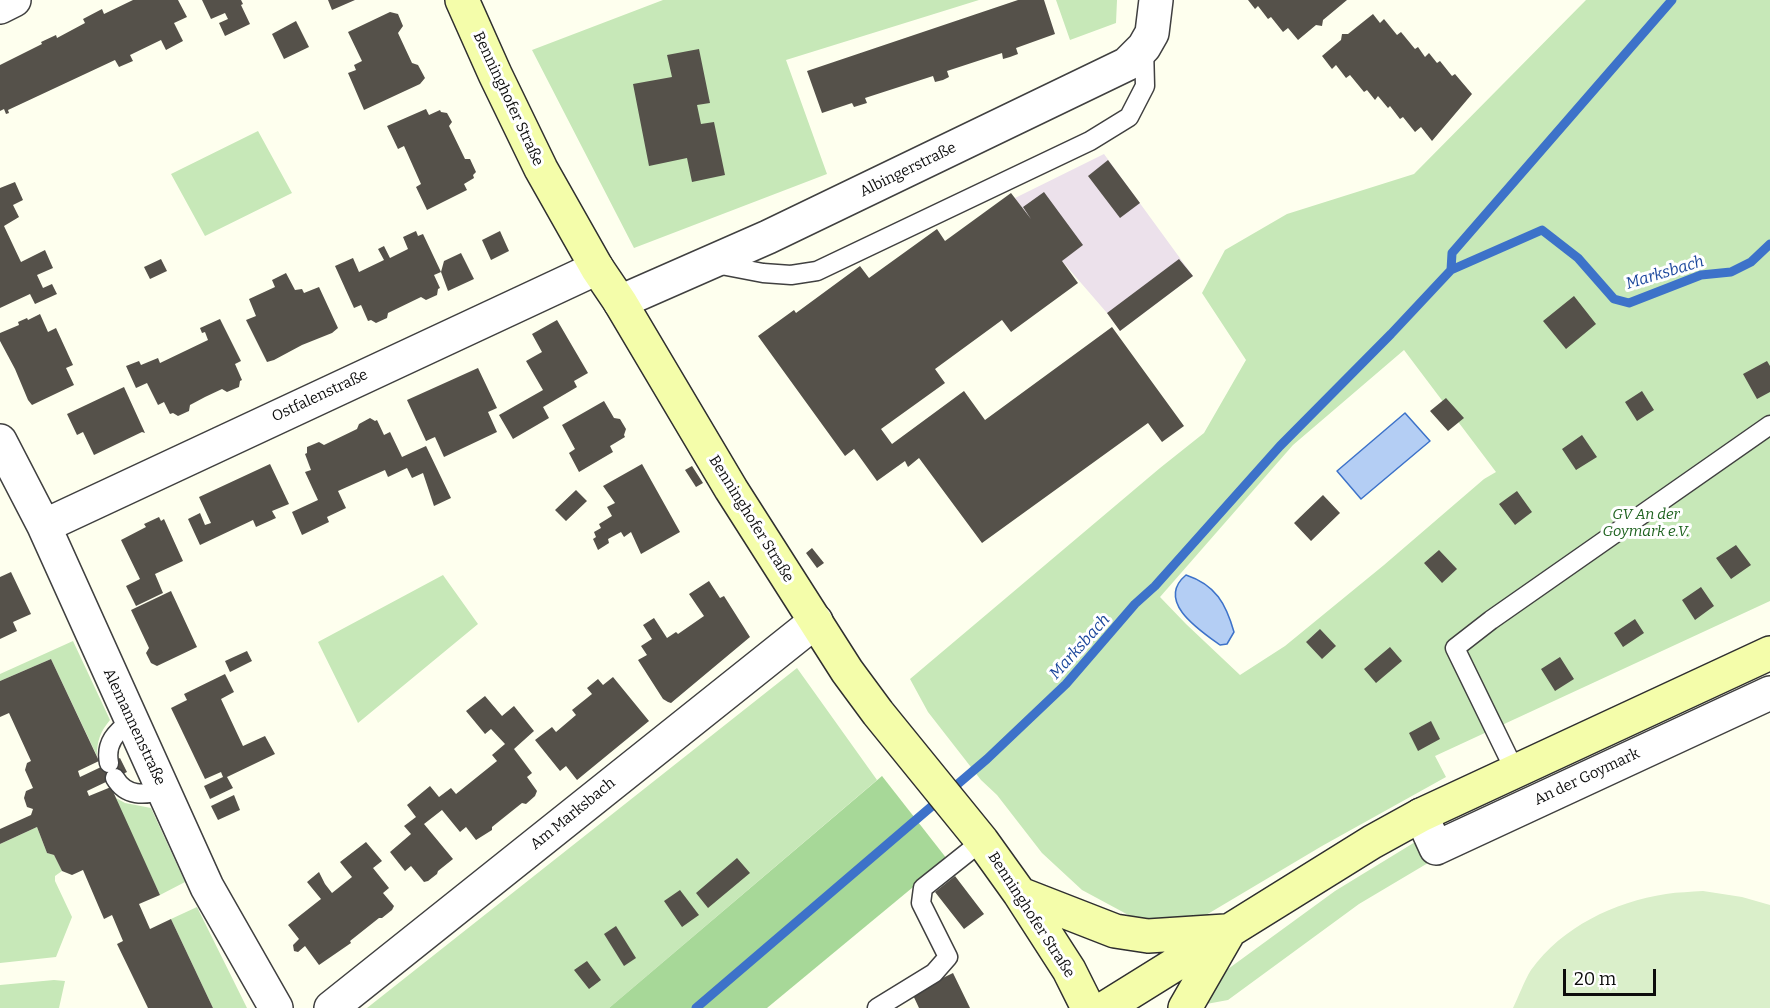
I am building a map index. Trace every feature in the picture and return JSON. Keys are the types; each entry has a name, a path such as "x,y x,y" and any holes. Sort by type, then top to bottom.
{"main road":[{"name":"Benninghofer Straße","path":"462,0 541,169 597,268 620,302 731,489 847,670 878,713 973,829 1020,894 1069,970 1088,1008"},
{"path":"1105,1008 1372,842 1421,815 1770,653"},
{"path":"1020,894 1115,931 1148,936 1230,931"},
{"path":"1185,1008 1230,931"}],"street":[{"path":"0,7 14,0"},
{"name":"Albingerstraße","path":"620,302 768,237 1127,64 1152,33 1156,0"},
{"name":"Ostfalenstraße","path":"44,526 597,268"},
{"name":"Alemannenstraße","path":"1,447 44,526 207,887 276,1008"},
{"name":"Am Marksbach","path":"331,1008 816,621"},
{"name":"An der Goymark","path":"1421,815 1437,848 1770,693"}],"lane":[{"path":"708,262 791,275 817,271 1090,141 1129,117 1144,86 1143,47"},
{"path":"1515,771 1455,648 1491,620 1770,425"},
{"path":"131,721 119,730 110,743 107,754 112,771 120,786 128,791 147,795 163,791"},
{"path":"878,1008 934,973 948,957 921,903 923,888 973,829"}],"shaded area":[{"path":"1104,154 1193,276 1120,331 1062,261 1015,198"}],"green space":[{"path":"663,0 979,0 786,60 827,174 634,248 532,50"},
{"path":"1056,0 1117,0 1116,23 1070,40"},
{"name":"GV An der Goymark e.V.","path":"1586,0 1770,0 1770,601 1435,756 1446,777 1322,846 1206,915 1147,925 1082,890 1042,853 928,712 910,679 1204,433 1246,360 1202,293 1225,250 1287,214 1414,174","holes":["1404,350 1496,472 1484,479 1285,646 1240,675 1160,597 1293,445"]},
{"path":"258,131 292,193 205,236 171,174"},
{"path":"443,575 478,624 358,723 318,642"},
{"path":"73,641 110,720 100,737 97,756 51,659 0,681 0,674"},
{"path":"797,668 877,780 609,1008 367,1008"},
{"path":"882,776 947,859 767,1008 609,1008"},
{"path":"114,797 125,803 151,808 185,882 160,895"},
{"path":"37,827 47,853 54,855 62,871 55,876 55,881 72,917 56,957 0,963 0,844"},
{"path":"1420,839 1433,860 1359,904 1228,1000 1201,1005 1228,969 1335,891"},
{"path":"1703,891 1742,897 1770,905 1770,1008 1513,1008 1531,970 1558,941 1574,929 1627,903 1666,894"},
{"path":"197,907 247,1008 213,1008 171,919"},
{"path":"65,981 59,1008 0,1008 0,985"}],"water":[{"path":"1405,413 1430,441 1361,499 1337,471"},
{"path":"1186,575 1205,584 1223,604 1234,632 1227,644 1220,645 1201,631 1178,605 1175,595 1178,585"}],"building":[{"path":"133,0 178,0 187,17 174,23 183,41 166,50 161,40 130,55 133,61 119,67 115,60 8,110 9,113 6,114 4,109 0,111 0,65 42,44 41,42 56,35 57,38 85,23 83,19 102,9 104,14"},
{"path":"202,0 241,0 250,24 225,36 219,23 228,19 225,13 211,19"},
{"path":"328,0 355,0 332,10"},
{"path":"1018,0 1044,0 1055,34 1016,48 1018,54 1010,57 1003,59 1002,53 947,71 949,77 943,80 935,82 933,76 865,98 867,103 854,107 852,103 822,113 807,71"},
{"path":"1248,0 1347,0 1323,20 1322,26 1316,25 1298,40 1288,28 1283,32 1271,17 1268,19 1258,6 1255,9"},
{"path":"390,12 398,14 403,26 398,33 412,63 418,65 425,78 420,84 364,110 348,73 356,70 354,65 362,61 348,32"},
{"path":"1373,14 1380,23 1384,19 1397,35 1401,32 1415,49 1418,47 1425,57 1429,53 1437,63 1440,61 1452,76 1455,74 1472,94 1432,141 1421,127 1415,132 1403,117 1400,119 1378,96 1375,100 1367,90 1364,92 1350,75 1346,78 1336,65 1332,69 1322,56 1341,40 1342,34 1348,34"},
{"path":"296,21 309,47 284,59 272,34"},
{"path":"699,49 710,103 697,105 701,124 714,122 725,175 692,182 687,158 649,166 633,84 672,77 667,55"},
{"path":"426,109 429,115 440,110 447,113 452,122 449,126 465,159 470,159 476,172 473,175 474,178 464,184 467,190 427,210 416,187 421,184 404,146 398,149 387,126"},
{"path":"1108,160 1140,203 1120,218 1088,176"},
{"path":"15,182 23,200 13,205 19,217 4,226 21,262 45,250 53,268 37,275 43,288 52,284 57,294 35,304 30,294 0,308 0,188"},
{"path":"1044,192 1083,245 1062,261 1078,283 1011,332 1002,320 935,369 945,383 881,429 892,444 964,391 985,420 1112,327 1184,426 1162,442 1148,423 982,543 919,458 908,467 905,461 877,481 854,449 845,456 758,336 794,310 796,313 860,266 869,278 937,229 945,241 1011,193 1031,219 1023,207"},
{"path":"416,231 418,236 423,234 441,272 434,275 440,288 437,295 426,300 421,297 388,313 387,318 376,323 368,321 361,305 354,308 335,266 353,258 359,272 384,260 378,249 384,246 390,258 408,249 403,237"},
{"path":"500,231 509,251 491,260 482,240"},
{"path":"461,253 474,279 448,291 441,272 444,261"},
{"path":"161,259 167,271 150,279 144,267"},
{"path":"1179,259 1193,276 1120,331 1107,313"},
{"path":"286,273 295,290 302,289 304,293 319,287 338,328 332,333 267,362 246,320 256,316 249,299 275,287 272,280"},
{"path":"1574,296 1596,324 1566,349 1543,321"},
{"path":"40,314 48,332 56,328 73,365 66,368 74,385 32,405 0,341 0,333 19,325 18,322"},
{"path":"220,319 241,361 235,364 242,380 239,387 227,392 222,389 205,397 190,405 189,411 178,416 170,414 164,402 158,405 147,383 136,388 126,366 139,361 141,365 158,358 160,363 208,340 205,332 202,333 200,328"},
{"path":"557,320 588,373 574,381 577,387 543,407 549,418 513,439 499,415 543,390 526,361 542,352 532,334"},
{"path":"1767,361 1770,366 1770,392 1757,399 1743,374"},
{"path":"478,368 497,408 488,412 497,432 444,457 435,437 426,441 407,400"},
{"path":"124,387 145,433 142,432 94,455 83,432 77,435 67,414"},
{"path":"1642,391 1654,410 1637,421 1625,402"},
{"path":"1446,398 1464,418 1448,431 1430,411"},
{"path":"604,401 614,418 620,419 626,429 625,437 610,446 613,452 579,472 569,453 575,449 562,425"},
{"path":"370,418 377,420 384,435 390,432 402,457 426,446 451,498 434,506 423,473 412,478 407,468 388,477 385,470 338,491 346,508 327,517 329,522 302,535 292,512 318,500 305,472 311,470 305,454 307,447 319,442 324,445 357,429 359,424"},
{"path":"1582,435 1597,457 1576,470 1562,449"},
{"path":"270,464 289,504 272,511 276,518 256,527 253,520 200,545 188,519 200,513 205,525 211,523 199,497"},
{"path":"642,464 680,532 641,554 631,532 624,537 621,532 608,539 609,543 598,550 593,539 596,537 594,532 601,528 599,524 612,516 607,507 615,503 603,486"},
{"path":"692,466 703,483 696,487 685,470"},
{"path":"576,490 587,501 566,521 555,510"},
{"path":"1517,491 1532,512 1515,525 1499,504"},
{"path":"1323,495 1340,513 1311,541 1294,523"},
{"path":"159,517 161,521 164,519 183,561 155,574 163,593 136,606 126,586 140,579 121,540 146,527 144,524"},
{"path":"1736,545 1751,565 1731,579 1716,558"},
{"path":"812,548 824,563 817,568 806,553"},
{"path":"1439,550 1457,569 1442,583 1424,563"},
{"path":"11,572 31,614 13,622 17,631 0,639 0,577"},
{"path":"709,581 720,598 724,596 750,637 671,703 663,699 638,660 647,655 641,646 652,639 643,625 654,618 667,638 676,632 678,634 704,616 689,594"},
{"path":"1701,587 1714,606 1695,620 1682,600"},
{"path":"171,591 197,647 157,666 151,663 146,653 149,648 131,610"},
{"path":"1635,619 1644,633 1623,647 1614,633"},
{"path":"1320,629 1336,646 1322,659 1306,642"},
{"path":"1390,647 1402,661 1376,683 1364,669"},
{"path":"247,651 252,661 230,672 225,661"},
{"path":"1560,657 1574,679 1555,691 1541,669"},
{"path":"51,659 99,761 78,771 80,777 120,758 127,772 87,791 89,796 111,787 160,895 139,904 150,929 171,919 213,1008 148,1008 117,944 123,941 112,915 104,919 83,870 72,875 62,871 54,855 47,853 37,827 0,844 0,829 31,815 33,809 27,807 24,798 26,791 33,788 25,770 27,763 31,761 9,713 0,717 0,681"},
{"path":"225,674 234,692 221,699 243,746 265,736 275,754 227,777 233,788 210,799 204,786 223,777 221,772 205,779 171,708 187,700 184,694"},
{"path":"613,677 649,721 577,780 566,766 560,771 535,740 552,727 556,732 576,715 572,710 592,694 587,688 598,679 603,685"},
{"path":"485,696 502,716 514,706 534,731 514,749 532,773 527,777 537,791 526,804 522,803 492,827 492,830 476,840 466,827 460,832 442,810 424,824 453,859 437,874 424,882 411,866 405,871 390,852 411,834 404,826 416,817 407,805 430,786 439,797 451,788 456,794 497,761 492,755 505,744 491,729 485,734 466,711"},
{"path":"1431,721 1440,739 1418,751 1409,733"},
{"path":"234,795 240,810 218,820 211,806"},
{"path":"366,842 382,861 373,868 389,888 383,893 394,906 382,918 350,941 351,943 319,965 305,946 298,952 294,951 293,945 299,939 288,925 321,899 307,882 319,872 332,893 352,877 340,862"},
{"path":"737,858 750,873 708,908 696,893"},
{"path":"955,876 984,914 964,929 935,892"},
{"path":"680,890 699,915 682,927 664,901"},
{"path":"616,926 636,958 624,966 604,934"},
{"path":"587,961 601,980 589,989 574,970"},
{"path":"953,973 970,1008 919,1008 912,993"}],"waterway":[{"name":"Marksbach","path":"1451,270 1452,253 1672,0"},
{"name":"Marksbach","path":"696,1008 987,759 1066,684 1135,604 1155,586 1280,446 1451,270 1542,230 1578,258 1614,299 1629,303 1701,275 1731,272 1751,262 1770,244"}]}
